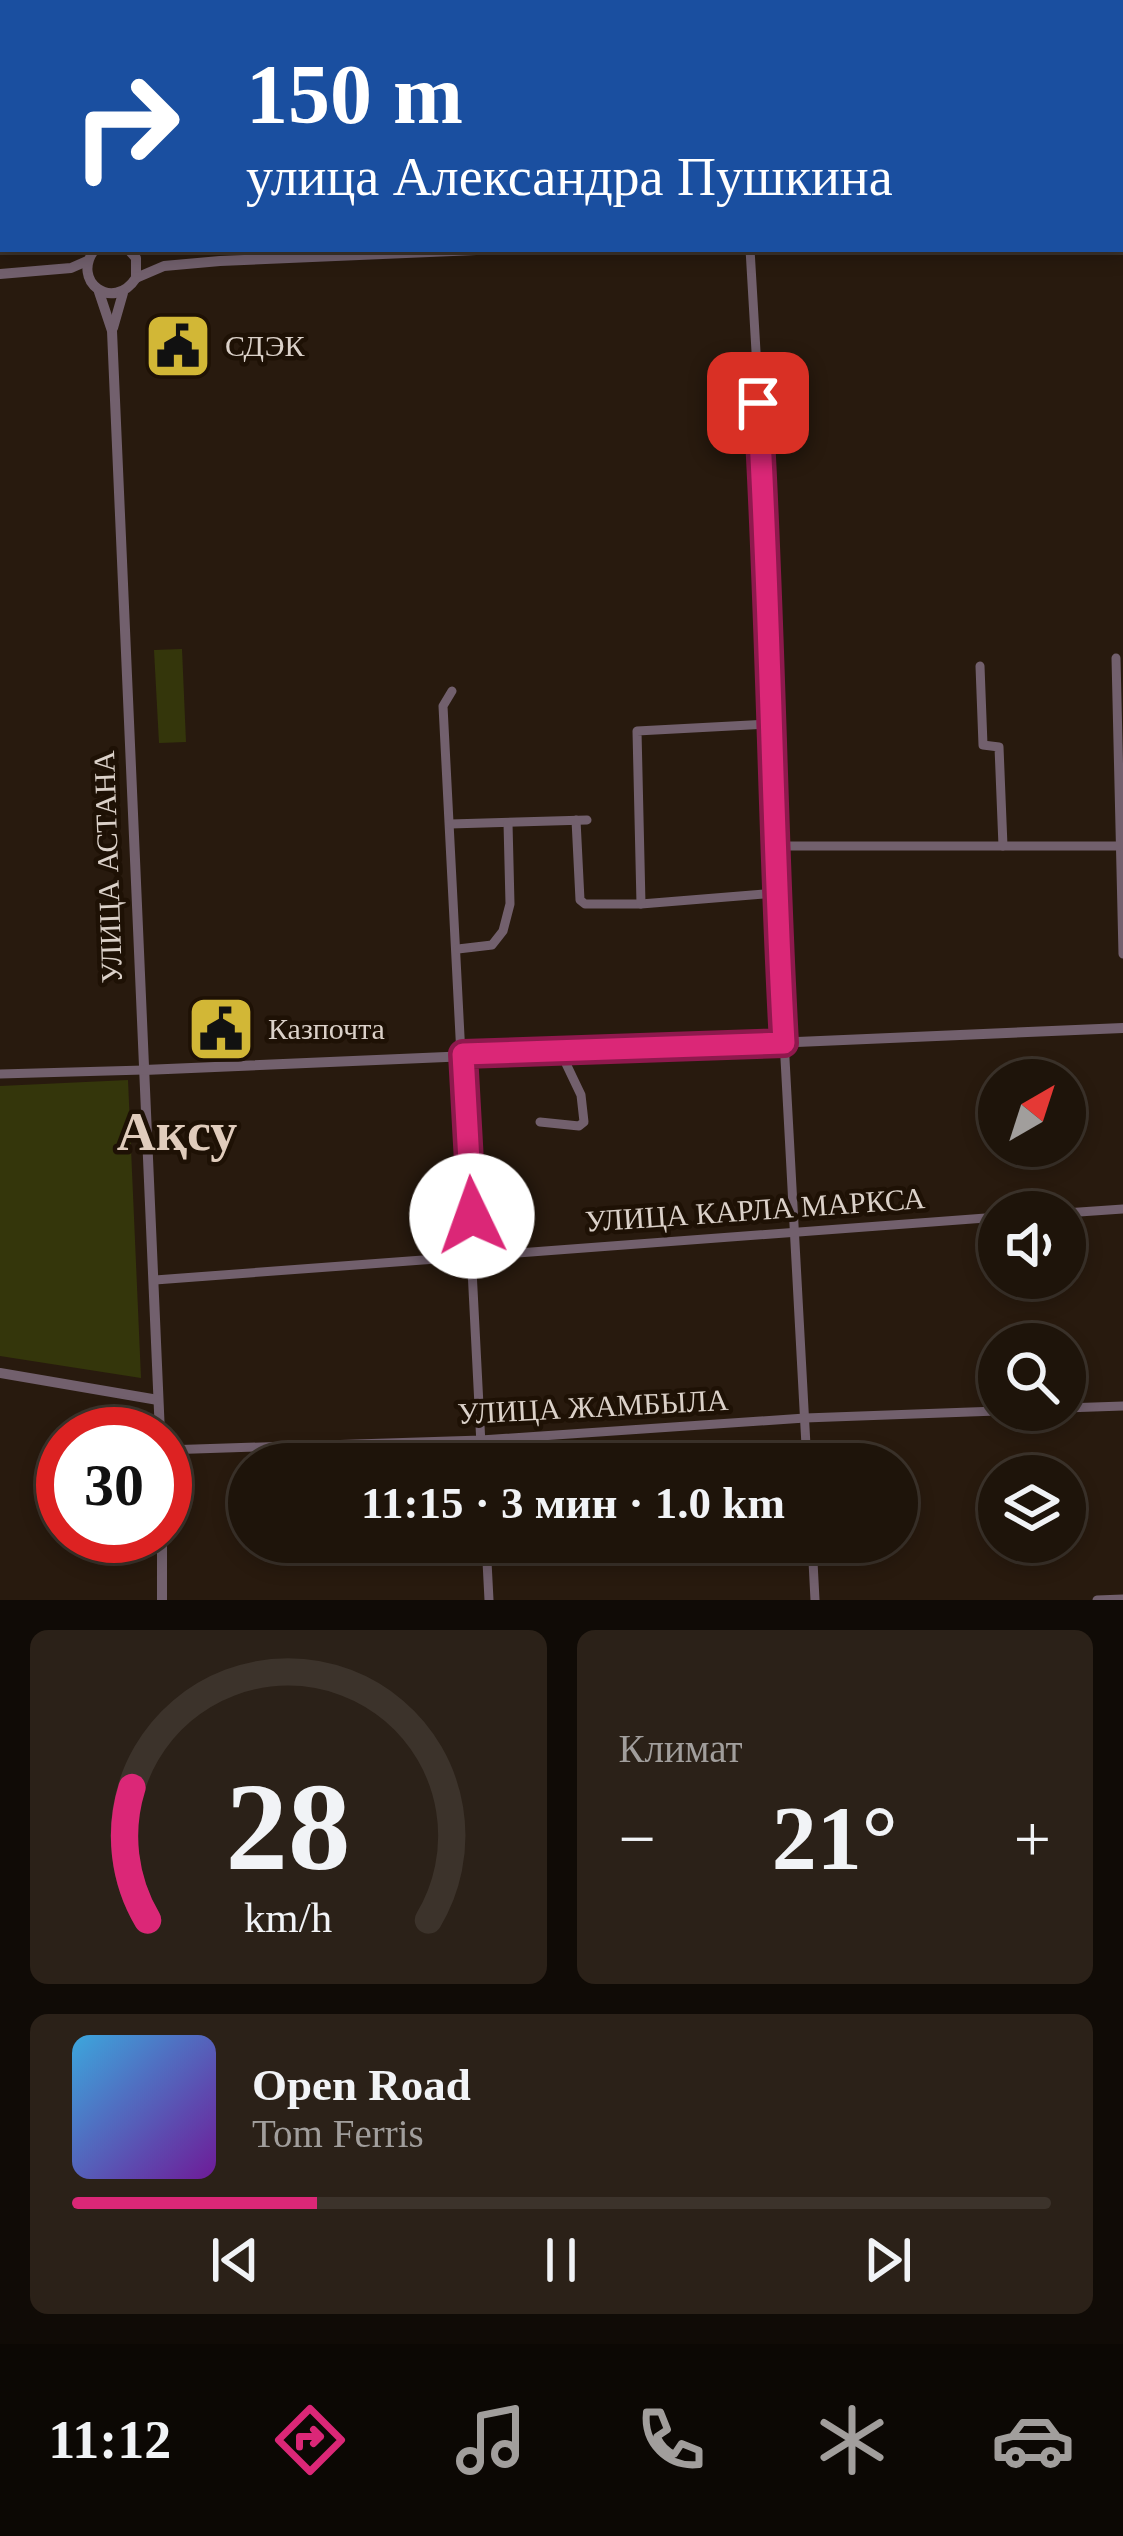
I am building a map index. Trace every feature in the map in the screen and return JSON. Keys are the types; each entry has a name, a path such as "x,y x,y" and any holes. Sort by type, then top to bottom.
{"street":[{"path":"0,274 71,268 93,252"},
{"path":"112,331 123,292 136,278 164,266 441,252"},
{"path":"750,252 768,556 776,893 806,1443"},
{"path":"132,253 164,266"},
{"path":"132,253 136,278"},
{"path":"87,260 88,281"},
{"path":"71,268 99,292 112,331"},
{"path":"99,292 123,292"},
{"name":"УЛИЦА АСТАНА","path":"112,331 158,1407"},
{"path":"1116,658 1123,954"},
{"path":"980,666 983,746 999,747 1003,846"},
{"path":"452,691 443,706 481,1443"},
{"path":"641,904 637,731 770,724"},
{"path":"450,824 582,820 580,900 585,904 776,893"},
{"path":"458,949 492,945 507,922 508,823"},
{"path":"775,846 1121,844"},
{"path":"0,1074 1123,1028"},
{"path":"540,1122 578,1126 584,1122 581,1095 560,1052"},
{"path":"1086,1212 1123,1209"},
{"name":"УЛИЦА КАРЛА МАРКСА","path":"155,1280 978,1218"},
{"path":"0,1373 158,1400"},
{"path":"1086,1407 1123,1406"},
{"name":"УЛИЦА ЖАМБЫЛА","path":"192,1449 481,1440 978,1412"},
{"path":"162,1563 162,1600"},
{"path":"487,1563 489,1600"},
{"path":"813,1563 815,1600"},
{"path":"1097,1600 1123,1599"}],"shaded area":[{"path":"182,649 186,742 159,743 154,650"},
{"path":"128,1080 141,1378 0,1356 0,1086"}],"place":[{"name":"СДЭК","path":"178,346"},
{"name":"Казпочта","path":"221,1029"}],"district":[{"name":"Ақсу","path":"177,1131"}],"route":[{"path":"472,1216 463,1054 784,1043 768,556 758,403"}]}
